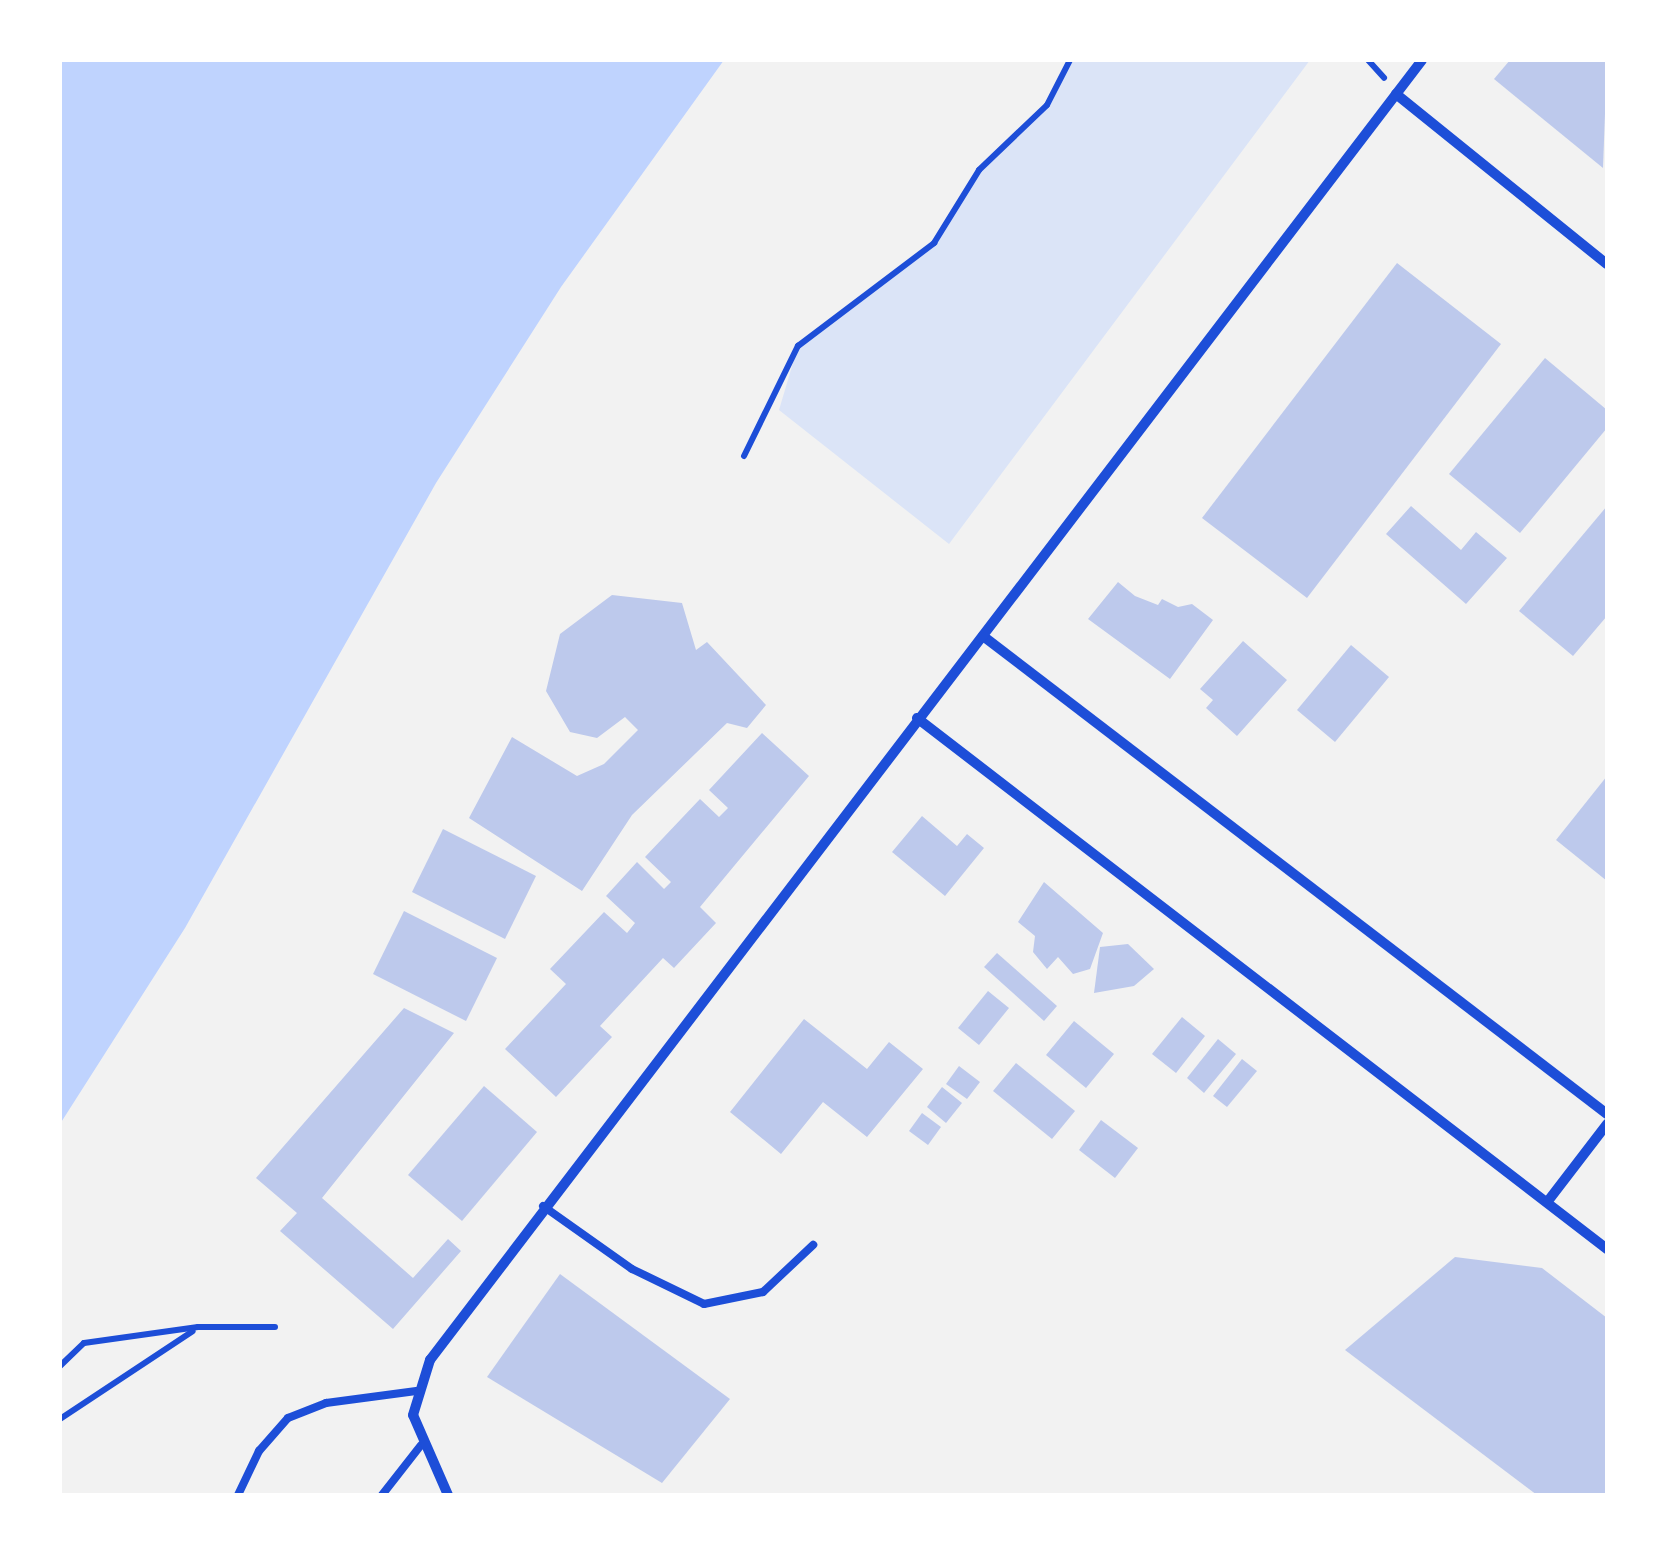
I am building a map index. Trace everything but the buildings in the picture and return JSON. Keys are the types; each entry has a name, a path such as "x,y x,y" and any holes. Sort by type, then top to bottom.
{"street":[{"path":"448,1495 421,1445 416,1391 454,1325 1422,60"},
{"path":"1396,94 1607,264"},
{"path":"983,636 1607,1114"},
{"path":"917,718 1607,1249"},
{"path":"1548,1201 1607,1124"}],"lane":[{"path":"543,1206 632,1270 704,1304 763,1292 813,1245"},
{"path":"238,1495 260,1450 288,1418 326,1404 416,1391"},
{"path":"382,1495 421,1445"}],"path":[{"path":"744,456 798,346 934,243 979,170 1047,105 1070,60"},
{"path":"60,1366 84,1344 198,1327 274,1327"},
{"path":"60,1420 198,1327"}],"shaded area":[{"path":"1070,60 1310,60 949,544 779,410 798,346 934,243 979,170 1047,105"}],"water":[{"path":"60,60 724,60 561,287 436,483 185,928 60,1124"}]}
